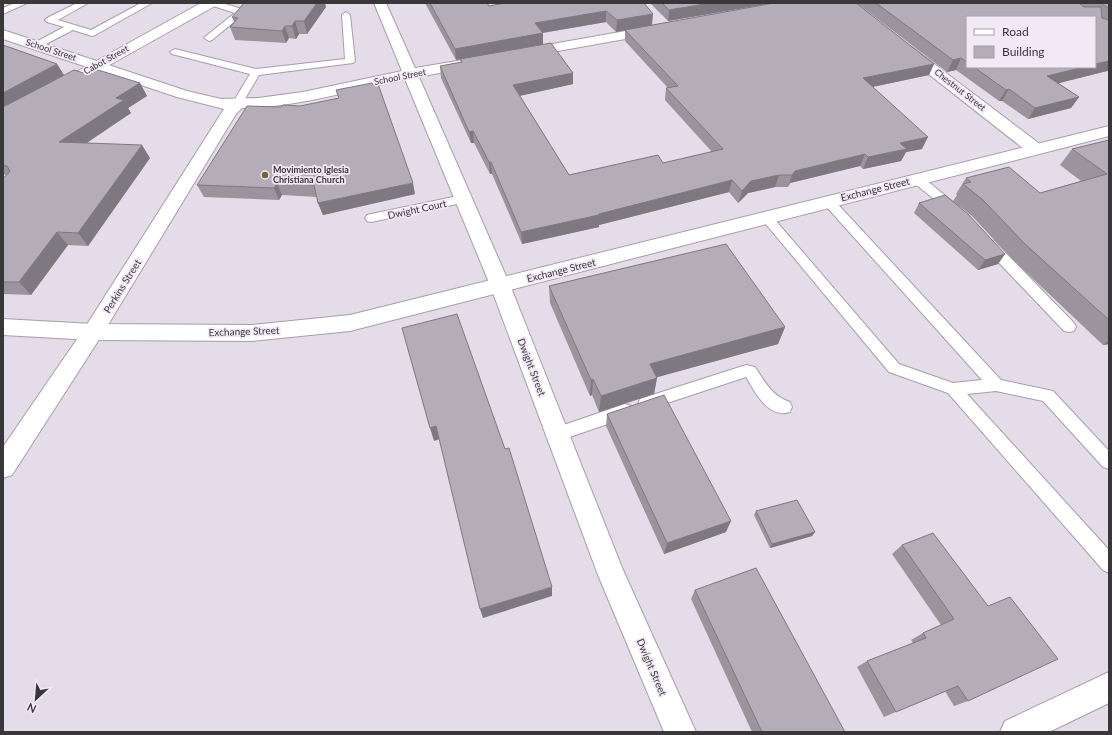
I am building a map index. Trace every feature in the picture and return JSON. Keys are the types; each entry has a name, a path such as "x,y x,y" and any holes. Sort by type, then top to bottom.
{"street":[{"name":"Cabot Street","path":"49,93 211,3"},
{"name":"Dwight Street","path":"380,3 500,285 612,575 680,732"},
{"path":"509,56 659,23"},
{"name":"School Street","path":"3,34 213,103 258,103 303,97 409,74 486,60"},
{"name":"Chestnut Street","path":"896,42 1035,149"},
{"name":"Perkins Street","path":"4,462 93,332 230,111 237,104"},
{"name":"Exchange Street","path":"3,327 93,332 252,333 350,323 1109,131"},
{"path":"1016,732 1109,687"}],"lane":[{"path":"3,11 23,3"},
{"path":"84,3 50,20 92,33 148,3"},
{"path":"209,38 242,12 211,3"},
{"path":"175,52 256,72 350,61 346,15"},
{"path":"37,45 72,27"},
{"path":"237,104 256,72"},
{"path":"917,179 967,220"},
{"name":"Dwight Court","path":"371,218 463,199"},
{"path":"828,201 996,385"},
{"path":"766,217 894,368 953,389 996,385 1048,396 1109,462"},
{"path":"981,235 1069,327"},
{"path":"558,434 746,371 750,371 771,402 778,407 784,407"},
{"path":"953,389 1109,564"}],"building":[{"path":"244,3 317,3 304,21 295,21 292,26 285,26 282,31 230,27 238,18 232,17"},
{"path":"430,3 487,3 489,6 505,3 644,3 653,14 617,20 606,11 535,23 543,33 455,49"},
{"path":"662,3 711,3 669,10"},
{"path":"774,3 856,3 934,64 863,78 928,137 900,143 907,149 868,157 865,154 795,171 792,175 779,175 751,181 742,191 732,180 599,215 521,232 491,162 489,162 473,131 469,132 440,66 462,62 460,59 551,43 573,73 513,85 569,175 658,155 663,163 723,149 666,88 678,86 625,30"},
{"path":"876,3 1079,3 1084,7 1101,7 1102,18 1109,20 1109,61 1096,64 1096,16 966,16 966,61 961,58 953,60"},
{"path":"1101,3 1109,3 1109,8 1103,5"},
{"path":"3,45 57,64 3,93"},
{"path":"975,68 1080,68 1047,76 1079,97 1035,108 1009,89 1006,90"},
{"path":"95,69 140,83 116,98 124,100 59,142 142,145 78,233 57,232 19,282 3,282 3,179 10,171 7,166 3,165 3,107 74,70 87,74"},
{"path":"372,83 373,85 378,84 413,183 318,203 314,185 277,183 274,188 197,185 247,106 300,106 339,98 336,90"},
{"path":"1109,140 1109,320 1025,244 983,200 963,184 971,182 966,178 1009,167 1040,193 1107,174 1072,149"},
{"path":"945,195 968,214 1005,254 985,260 919,203"},
{"path":"726,244 785,327 650,364 657,378 601,396 593,379 591,380 549,286"},
{"path":"457,314 505,449 509,448 552,587 480,609 436,426 430,428 402,328"},
{"path":"664,395 731,521 667,543 607,414"},
{"path":"797,500 815,532 772,544 756,511"},
{"path":"933,533 988,606 1010,597 1058,659 968,701 958,686 896,712 867,661 926,638 923,633 954,619 902,545"},
{"path":"756,568 845,732 762,732 695,590"}],"place":[{"name":"Movimiento Iglesia Christiana Church","path":"265,175"}]}
